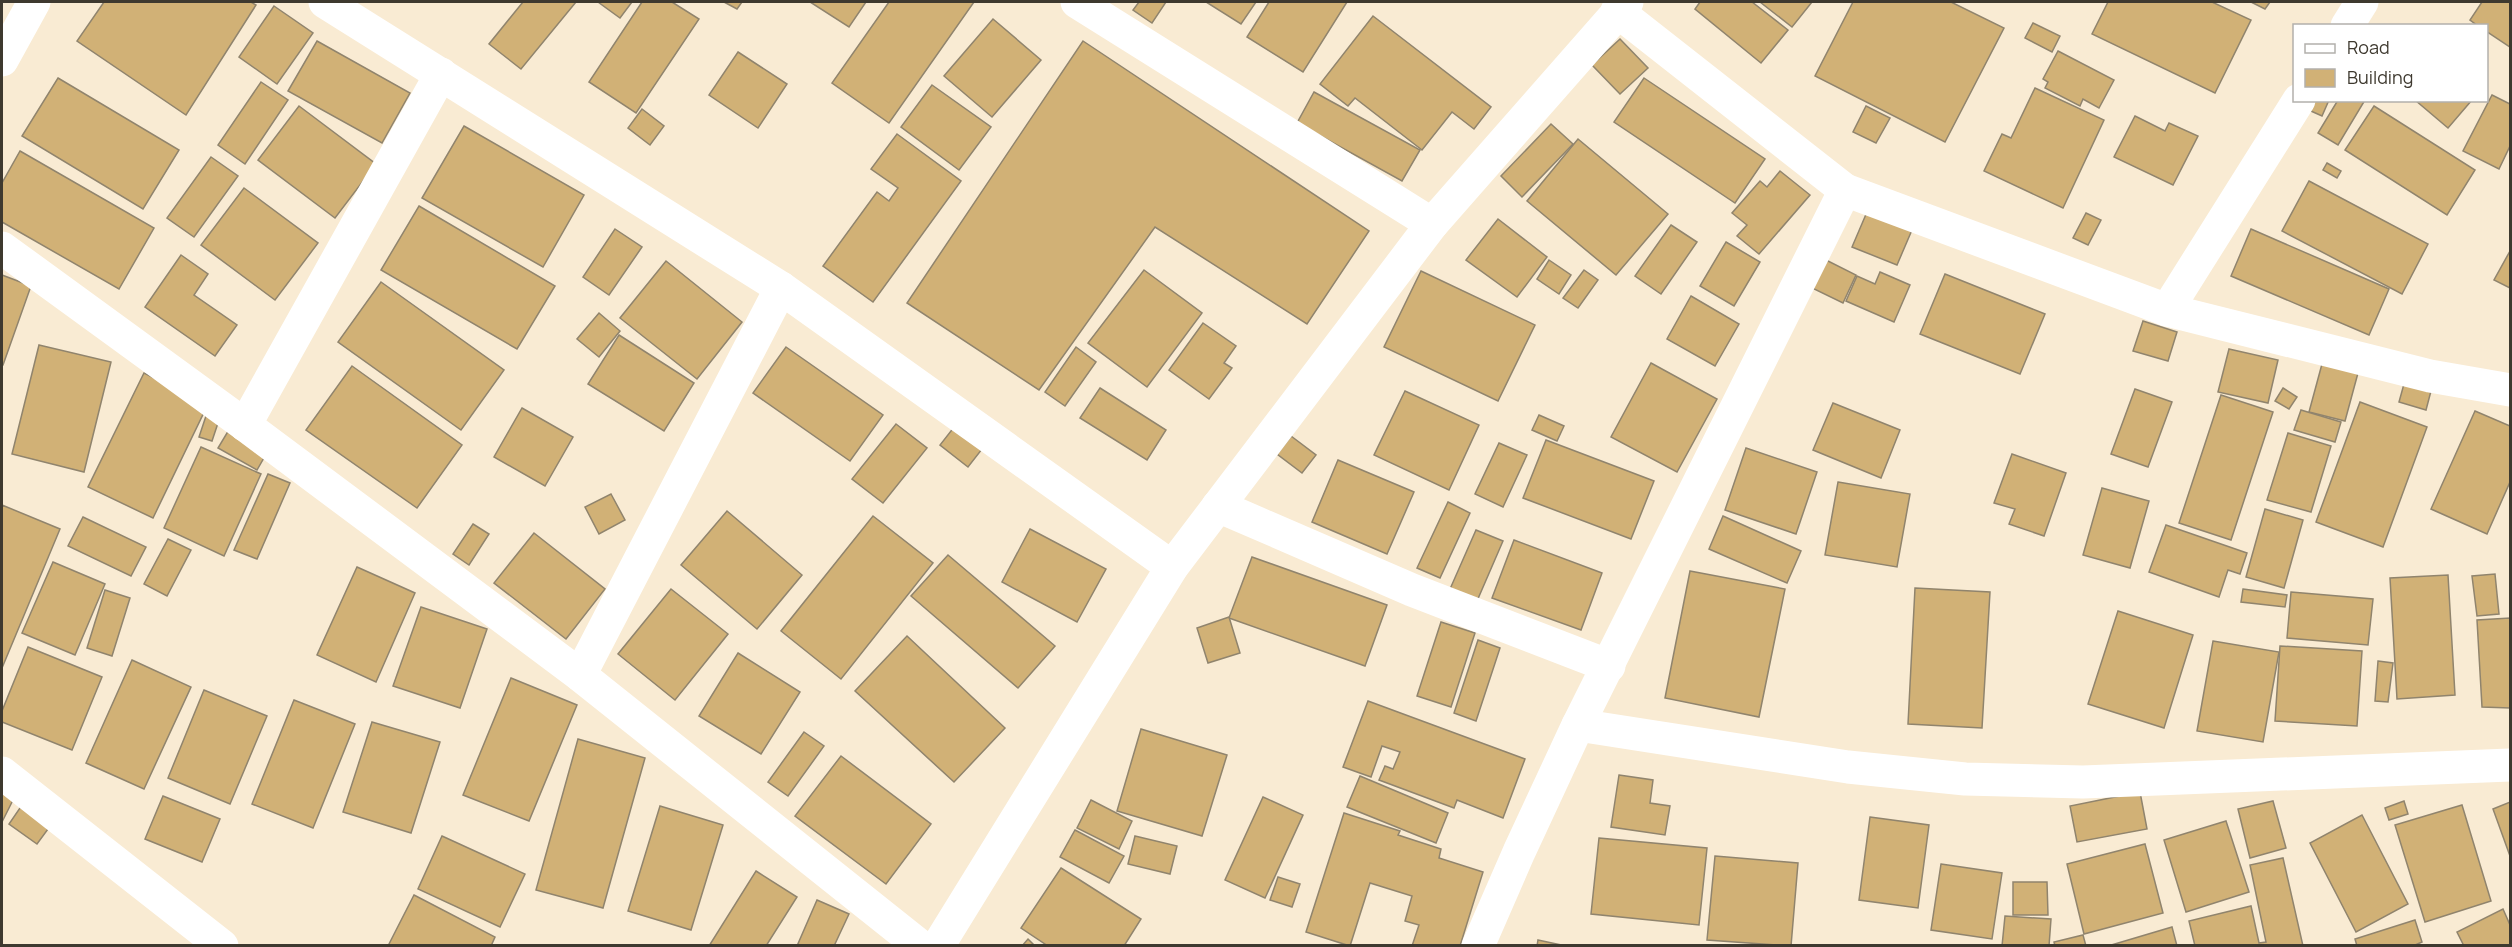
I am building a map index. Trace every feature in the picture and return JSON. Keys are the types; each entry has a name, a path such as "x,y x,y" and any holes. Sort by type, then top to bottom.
{"street":[{"path":"2,60 34,2"},
{"path":"325,2 781,288 1172,567"},
{"path":"1077,2 1432,224"},
{"path":"2348,24 2362,2"},
{"path":"938,945 1172,567 1432,224 1622,6 1845,190 2167,310 2430,376 2511,390"},
{"path":"245,425 441,75"},
{"path":"2167,310 2298,102"},
{"path":"1478,945 1578,725 1845,190"},
{"path":"2,248 245,425 580,675 920,945"},
{"path":"580,675 781,288"},
{"path":"1218,506 1412,590 1609,666"},
{"path":"1578,725 1848,767 1965,778 2083,782 2511,765"},
{"path":"2,773 222,945"}],"building":[{"path":"104,2 251,2 256,5 186,115 77,41"},
{"path":"523,2 576,2 521,69 489,44"},
{"path":"598,2 632,2 620,18"},
{"path":"642,2 672,2 699,19 636,113 589,82"},
{"path":"724,2 742,2 737,9"},
{"path":"810,2 866,2 849,27"},
{"path":"889,2 974,2 889,123 832,83"},
{"path":"1139,2 1166,2 1152,23 1133,10"},
{"path":"1206,2 1256,2 1241,24"},
{"path":"1269,2 1347,2 1303,72 1247,37"},
{"path":"1700,2 1752,2 1788,30 1761,63 1695,9"},
{"path":"1760,2 1812,2 1792,27"},
{"path":"1853,2 1951,2 2004,28 1945,142 1815,76"},
{"path":"2108,2 2212,2 2251,20 2215,93 2092,34"},
{"path":"2251,2 2270,2 2265,9"},
{"path":"2482,2 2510,2 2510,47 2488,32 2488,24 2475,24 2470,20"},
{"path":"274,6 313,33 277,84 239,57"},
{"path":"1373,16 1491,107 1474,129 1452,112 1422,150 1355,98 1348,106 1320,84"},
{"path":"993,19 1041,60 992,117 944,76"},
{"path":"2033,23 2060,36 2052,52 2025,38"},
{"path":"1620,39 1648,68 1620,94 1592,65"},
{"path":"317,41 410,93 382,143 288,91"},
{"path":"1083,41 1369,231 1307,324 1155,227 1039,390 907,303"},
{"path":"2058,51 2114,80 2099,108 2083,99 2080,106 2045,88 2048,82 2043,79"},
{"path":"738,52 787,84 758,128 709,95"},
{"path":"58,78 179,150 143,209 22,136"},
{"path":"1644,78 1765,159 1735,203 1614,122"},
{"path":"261,82 288,100 245,164 218,145"},
{"path":"932,85 991,127 959,170 901,127"},
{"path":"2035,88 2104,120 2063,208 1984,171 2002,134 2011,138"},
{"path":"1314,92 1420,150 1402,181 1297,123"},
{"path":"2492,95 2510,104 2510,146 2499,169 2463,151"},
{"path":"2304,102 2328,102 2322,116 2302,107"},
{"path":"2337,102 2364,102 2338,145 2318,133"},
{"path":"2417,102 2470,102 2448,128"},
{"path":"299,106 376,164 335,218 258,160"},
{"path":"1866,106 1890,118 1876,143 1853,132"},
{"path":"2374,106 2475,170 2447,215 2345,150"},
{"path":"642,109 664,126 650,145 628,128"},
{"path":"2135,116 2165,131 2169,123 2198,136 2173,185 2114,157"},
{"path":"1551,124 1573,144 1522,197 1501,176"},
{"path":"464,126 584,195 543,267 422,198"},
{"path":"897,134 961,181 873,302 823,266 877,192 889,201 898,188 871,169"},
{"path":"1578,139 1668,214 1616,275 1527,201"},
{"path":"20,151 154,228 119,289 2,222 2,183"},
{"path":"211,157 238,176 194,237 167,218"},
{"path":"2327,163 2341,171 2337,178 2323,170"},
{"path":"1780,171 1810,195 1759,254 1737,236 1747,225 1732,213 1760,181 1767,187"},
{"path":"2309,181 2428,244 2402,294 2282,231"},
{"path":"244,188 318,243 275,300 201,245"},
{"path":"1870,205 1915,223 1897,265 1852,247"},
{"path":"419,206 555,286 517,349 381,270"},
{"path":"2086,213 2101,220 2088,245 2073,238"},
{"path":"1498,219 1547,257 1517,297 1466,260"},
{"path":"1671,225 1697,242 1661,294 1635,276"},
{"path":"615,229 642,247 609,295 583,277"},
{"path":"2251,229 2389,289 2369,335 2231,276"},
{"path":"1726,242 1760,262 1734,306 1700,286"},
{"path":"2510,251 2510,288 2494,280"},
{"path":"181,255 208,274 194,295 237,325 215,356 145,307"},
{"path":"1824,259 1856,275 1843,303 1810,287"},
{"path":"1549,260 1571,275 1559,294 1537,279"},
{"path":"666,261 742,322 697,379 620,318"},
{"path":"1144,270 1202,313 1147,387 1088,343"},
{"path":"1584,270 1598,280 1578,308 1563,298"},
{"path":"1421,271 1535,325 1498,401 1384,347"},
{"path":"1880,272 1910,285 1894,322 1846,301 1857,276 1875,284"},
{"path":"1945,274 2045,314 2020,374 1920,334"},
{"path":"2,275 31,286 3,365 2,365"},
{"path":"381,282 504,370 461,430 338,342"},
{"path":"1691,296 1739,324 1715,366 1667,339"},
{"path":"599,313 620,331 599,357 577,339"},
{"path":"2143,321 2177,332 2168,361 2133,351"},
{"path":"1203,323 1236,346 1224,363 1232,368 1209,399 1169,370"},
{"path":"619,335 694,383 664,431 588,384"},
{"path":"39,345 111,362 84,472 12,454"},
{"path":"786,347 883,415 850,461 753,393"},
{"path":"1076,347 1096,362 1065,406 1045,392"},
{"path":"2229,349 2278,360 2268,403 2218,392"},
{"path":"1651,363 1717,399 1677,472 1611,437"},
{"path":"2322,364 2358,373 2345,421 2309,412"},
{"path":"352,366 462,445 417,508 306,430"},
{"path":"144,373 208,404 153,518 88,487"},
{"path":"2404,384 2431,391 2426,410 2399,402"},
{"path":"1100,388 1166,430 1147,460 1080,418"},
{"path":"2283,388 2297,397 2289,409 2275,401"},
{"path":"2135,389 2172,402 2148,467 2111,454"},
{"path":"1405,391 1479,425 1449,490 1374,455"},
{"path":"2221,395 2273,412 2231,540 2179,523"},
{"path":"2360,402 2427,427 2383,547 2316,522"},
{"path":"1833,403 1900,430 1881,478 1813,450"},
{"path":"522,408 573,437 545,486 494,457"},
{"path":"2301,410 2341,422 2335,442 2294,430"},
{"path":"2475,411 2510,426 2510,482 2487,534 2431,509"},
{"path":"207,413 220,417 212,441 199,437"},
{"path":"1539,415 1564,426 1557,441 1532,430"},
{"path":"958,422 986,444 968,467 940,445"},
{"path":"896,424 927,448 883,503 852,479"},
{"path":"230,428 269,449 257,470 218,448"},
{"path":"2288,433 2331,446 2311,512 2267,500"},
{"path":"1291,436 1316,455 1302,473 1277,454"},
{"path":"1546,440 1654,481 1631,539 1523,498"},
{"path":"1499,443 1527,455 1503,507 1475,494"},
{"path":"201,447 261,474 224,556 164,528"},
{"path":"1746,448 1817,472 1796,534 1725,510"},
{"path":"2012,454 2066,473 2044,536 2009,524 2015,509 1994,503"},
{"path":"1338,460 1414,492 1387,554 1312,522"},
{"path":"268,474 290,483 257,559 234,550"},
{"path":"1838,482 1910,494 1897,567 1825,555"},
{"path":"2102,488 2149,501 2130,568 2083,555"},
{"path":"611,494 625,520 599,534 585,507"},
{"path":"1448,502 1470,513 1440,578 1417,568"},
{"path":"2,505 60,529 2,668"},
{"path":"2265,509 2303,520 2284,588 2246,577"},
{"path":"727,511 802,575 757,629 681,565"},
{"path":"873,516 933,563 841,679 781,631"},
{"path":"1723,516 1801,551 1787,583 1709,549"},
{"path":"83,517 146,547 131,576 68,546"},
{"path":"473,524 489,534 469,565 453,554"},
{"path":"2166,525 2247,553 2240,574 2228,570 2219,597 2149,572"},
{"path":"1030,529 1106,569 1077,622 1002,582"},
{"path":"1476,530 1503,541 1477,601 1450,589"},
{"path":"534,533 605,589 566,639 494,583"},
{"path":"168,539 191,550 167,596 144,584"},
{"path":"1514,540 1602,573 1581,630 1492,598"},
{"path":"948,555 1055,646 1018,688 911,596"},
{"path":"1252,557 1387,605 1365,666 1229,618"},
{"path":"53,562 105,584 75,655 22,633"},
{"path":"357,567 415,593 376,682 317,655"},
{"path":"1690,571 1785,589 1759,717 1665,698"},
{"path":"2495,574 2499,614 2477,616 2472,576"},
{"path":"2448,575 2455,695 2397,699 2390,578"},
{"path":"1915,588 1990,592 1982,728 1908,724"},
{"path":"671,589 728,634 675,700 618,654"},
{"path":"2243,589 2287,595 2285,607 2241,602"},
{"path":"105,590 130,598 112,656 87,648"},
{"path":"2291,592 2373,599 2368,645 2287,638"},
{"path":"421,607 487,629 460,708 393,686"},
{"path":"2118,611 2193,635 2164,728 2088,704"},
{"path":"1229,617 1240,653 1208,663 1197,628"},
{"path":"2510,618 2510,708 2482,707 2477,620"},
{"path":"1441,622 1475,633 1451,707 1417,696"},
{"path":"907,636 1005,728 954,782 855,691"},
{"path":"1478,640 1500,648 1476,721 1454,713"},
{"path":"2213,641 2279,652 2263,742 2197,731"},
{"path":"2280,646 2362,651 2357,726 2275,721"},
{"path":"28,647 102,677 72,750 2,722 2,711"},
{"path":"738,653 800,692 761,754 699,716"},
{"path":"132,660 191,687 144,789 86,763"},
{"path":"2378,661 2393,663 2388,702 2375,701"},
{"path":"511,678 577,705 529,821 463,795"},
{"path":"204,690 267,716 230,804 168,778"},
{"path":"294,700 355,724 313,828 252,804"},
{"path":"1368,701 1525,759 1503,818 1457,800 1454,808 1379,780 1385,766 1393,769 1400,752 1382,746 1371,777 1343,767"},
{"path":"372,722 440,742 411,833 343,812"},
{"path":"1141,729 1227,755 1202,836 1117,811"},
{"path":"804,732 824,746 788,796 768,782"},
{"path":"578,739 645,758 603,908 536,890"},
{"path":"841,756 931,824 886,884 795,816"},
{"path":"1619,775 1653,780 1650,803 1670,806 1665,835 1611,827"},
{"path":"1360,776 1448,813 1436,843 1347,807"},
{"path":"2,786 16,794 2,822"},
{"path":"2140,792 2147,829 2077,842 2070,806"},
{"path":"163,796 220,819 202,862 145,839"},
{"path":"1263,797 1303,815 1265,898 1225,880"},
{"path":"1091,800 1132,821 1119,849 1077,828"},
{"path":"2273,801 2286,848 2250,858 2238,809"},
{"path":"2404,801 2408,814 2389,820 2385,808"},
{"path":"2510,802 2510,856 2493,809"},
{"path":"22,805 51,825 37,844 9,824"},
{"path":"2462,805 2491,901 2425,922 2395,825"},
{"path":"660,806 723,825 691,930 628,911"},
{"path":"1344,813 1400,831 1398,835 1441,849 1439,858 1483,872 1460,946 1412,946 1419,925 1405,921 1412,896 1370,883 1350,946 1306,932"},
{"path":"2362,815 2408,904 2356,932 2310,843"},
{"path":"1870,817 1929,825 1918,908 1859,900"},
{"path":"2226,821 2249,892 2186,912 2164,840"},
{"path":"1075,830 1124,856 1109,883 1060,857"},
{"path":"442,836 525,874 500,927 418,889"},
{"path":"1135,836 1177,846 1170,874 1128,864"},
{"path":"1599,838 1707,848 1699,925 1591,914"},
{"path":"2145,844 2163,913 2084,934 2067,864"},
{"path":"1715,856 1798,863 1791,946 1707,940"},
{"path":"2283,858 2303,946 2195,946 2189,921 2251,906 2259,943 2266,942 2250,865"},
{"path":"1941,864 2002,873 1992,939 1931,930"},
{"path":"1061,868 1141,919 1124,946 1048,946 1021,928"},
{"path":"756,871 797,897 766,946 709,946"},
{"path":"1278,877 1300,884 1292,907 1270,900"},
{"path":"2013,882 2047,882 2048,915 2013,915"},
{"path":"414,895 495,937 491,946 388,946"},
{"path":"817,900 849,914 834,946 797,946"},
{"path":"2503,909 2510,925 2510,946 2464,946 2457,932"},
{"path":"2005,916 2051,919 2049,946 2002,946"},
{"path":"2415,920 2422,942 2413,946 2357,946 2355,939"},
{"path":"2172,927 2177,946 2108,946"},
{"path":"2083,935 2086,946 2055,946 2054,942"},
{"path":"1028,939 1035,946 1022,946"},
{"path":"1538,940 1566,946 1537,946"}]}
